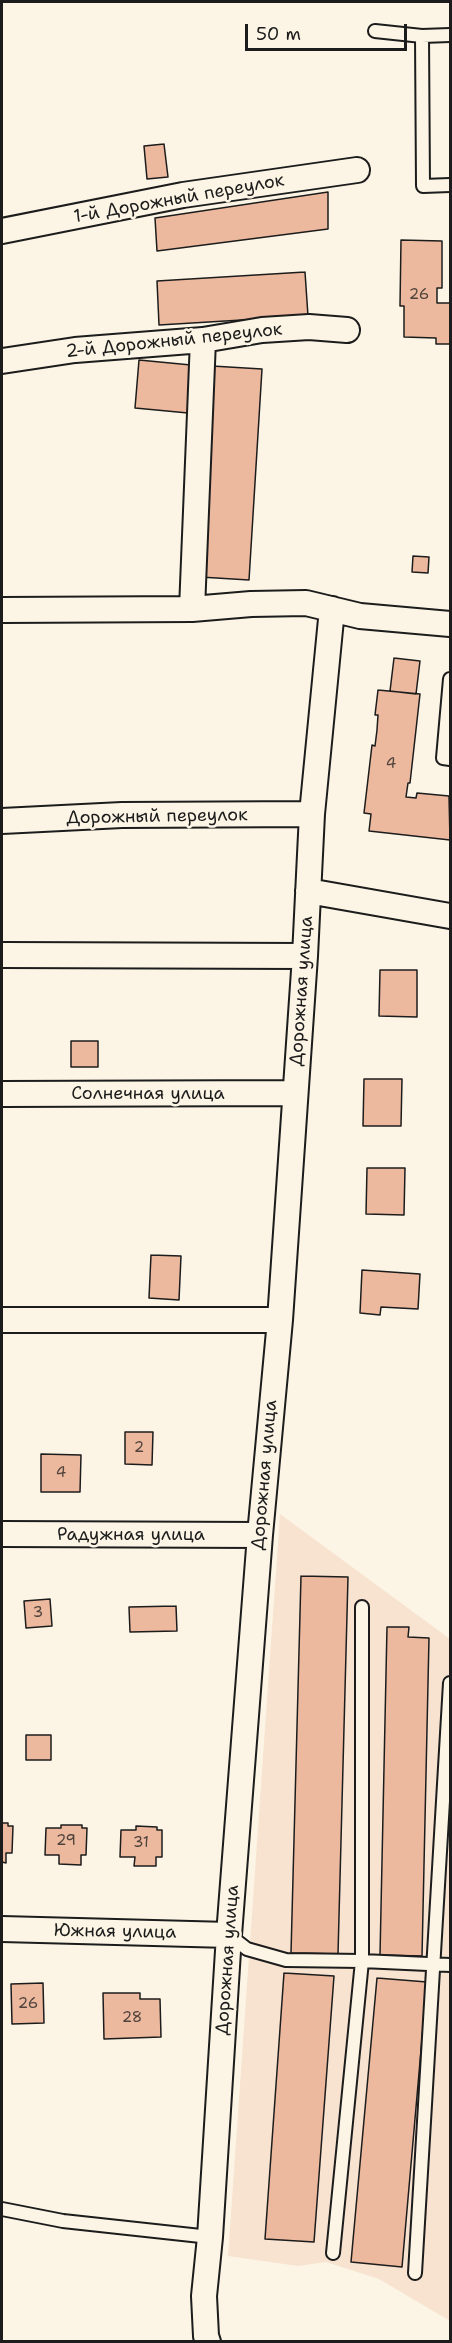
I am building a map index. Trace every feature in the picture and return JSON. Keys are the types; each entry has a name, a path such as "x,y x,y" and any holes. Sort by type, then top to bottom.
{"street":[{"name":"1-й Дорожный переулок","path":"2,231 183,195 357,170"},
{"name":"2-й Дорожный переулок","path":"2,361 75,350 203,340 262,330 309,327 347,330"},
{"path":"192,609 203,340"},
{"path":"2,610 192,609 251,604 306,603 360,616 450,624"},
{"name":"Дорожная улица","path":"208,2342 204,2296 210,2237 229,1935 260,1535 280,1320 305,956 312,814 332,609"},
{"name":"Дорожный переулок","path":"2,821 122,816 312,814"},
{"path":"308,891 450,916"},
{"path":"2,955 305,956"},
{"name":"Солнечная улица","path":"2,1095 295,1093"},
{"path":"2,1320 280,1320"},
{"name":"Радужная улица","path":"2,1534 260,1535"},
{"name":"Южная улица","path":"2,1929 229,1935"}],"lane":[{"path":"375,31 422,36 450,35"},
{"path":"422,36 423,186 450,185"},
{"path":"450,679 443,758 450,759"},
{"path":"333,2253 362,1961 362,1607"},
{"path":"415,2273 450,1683"},
{"path":"229,1935 247,1949 286,1960 450,1965"},
{"path":"2,2209 63,2221 210,2237"}],"shaded area":[{"path":"280,1514 450,1639 450,2321 379,2279 326,2262 298,2266 228,2256"}],"building":[{"path":"164,144 168,177 147,179 144,146"},
{"path":"328,192 328,229 157,251 155,218"},
{"path":"401,240 442,241 442,288 437,288 437,303 450,303 450,344 436,344 436,338 404,337 404,306 400,306"},
{"path":"305,272 308,316 159,325 157,281"},
{"path":"139,360 191,365 188,413 135,408"},
{"path":"212,366 262,369 249,580 200,577"},
{"path":"413,556 429,557 428,573 412,572"},
{"path":"394,658 420,661 416,694 390,691"},
{"path":"378,690 420,694 410,783 408,783 406,797 416,798 417,793 449,796 450,840 369,831 371,814 364,813 372,745 375,746 377,730 378,715 375,715"},
{"path":"380,970 417,970 417,1017 379,1016"},
{"path":"71,1041 98,1041 98,1067 71,1067"},
{"path":"364,1079 402,1079 401,1126 363,1126"},
{"path":"367,1168 405,1168 404,1215 366,1214"},
{"path":"151,1255 181,1256 179,1300 149,1298"},
{"path":"362,1270 420,1274 418,1309 381,1307 380,1315 360,1313"},
{"path":"125,1432 153,1432 152,1465 125,1464"},
{"path":"41,1454 81,1455 80,1492 41,1492"},
{"path":"301,1576 348,1577 338,1954 291,1953"},
{"path":"50,1599 52,1626 26,1628 24,1601"},
{"path":"176,1606 177,1631 130,1632 129,1607"},
{"path":"387,1627 409,1627 408,1637 429,1638 422,1956 380,1955"},
{"path":"26,1735 51,1735 51,1760 26,1760"},
{"path":"2,1823 13,1826 12,1853 6,1853 6,1863 2,1862"},
{"path":"61,1825 82,1825 82,1828 87,1828 86,1855 81,1855 81,1865 59,1864 59,1855 45,1855 46,1828 61,1828"},
{"path":"136,1826 157,1827 157,1830 162,1830 162,1857 156,1857 156,1866 134,1866 135,1857 120,1857 121,1830 136,1830"},
{"path":"284,1973 334,1976 314,2242 265,2239"},
{"path":"377,1978 427,1982 402,2267 351,2262"},
{"path":"43,1983 44,2023 12,2024 11,1984"},
{"path":"103,1993 140,1993 140,1999 160,1999 161,2037 104,2039"}]}
